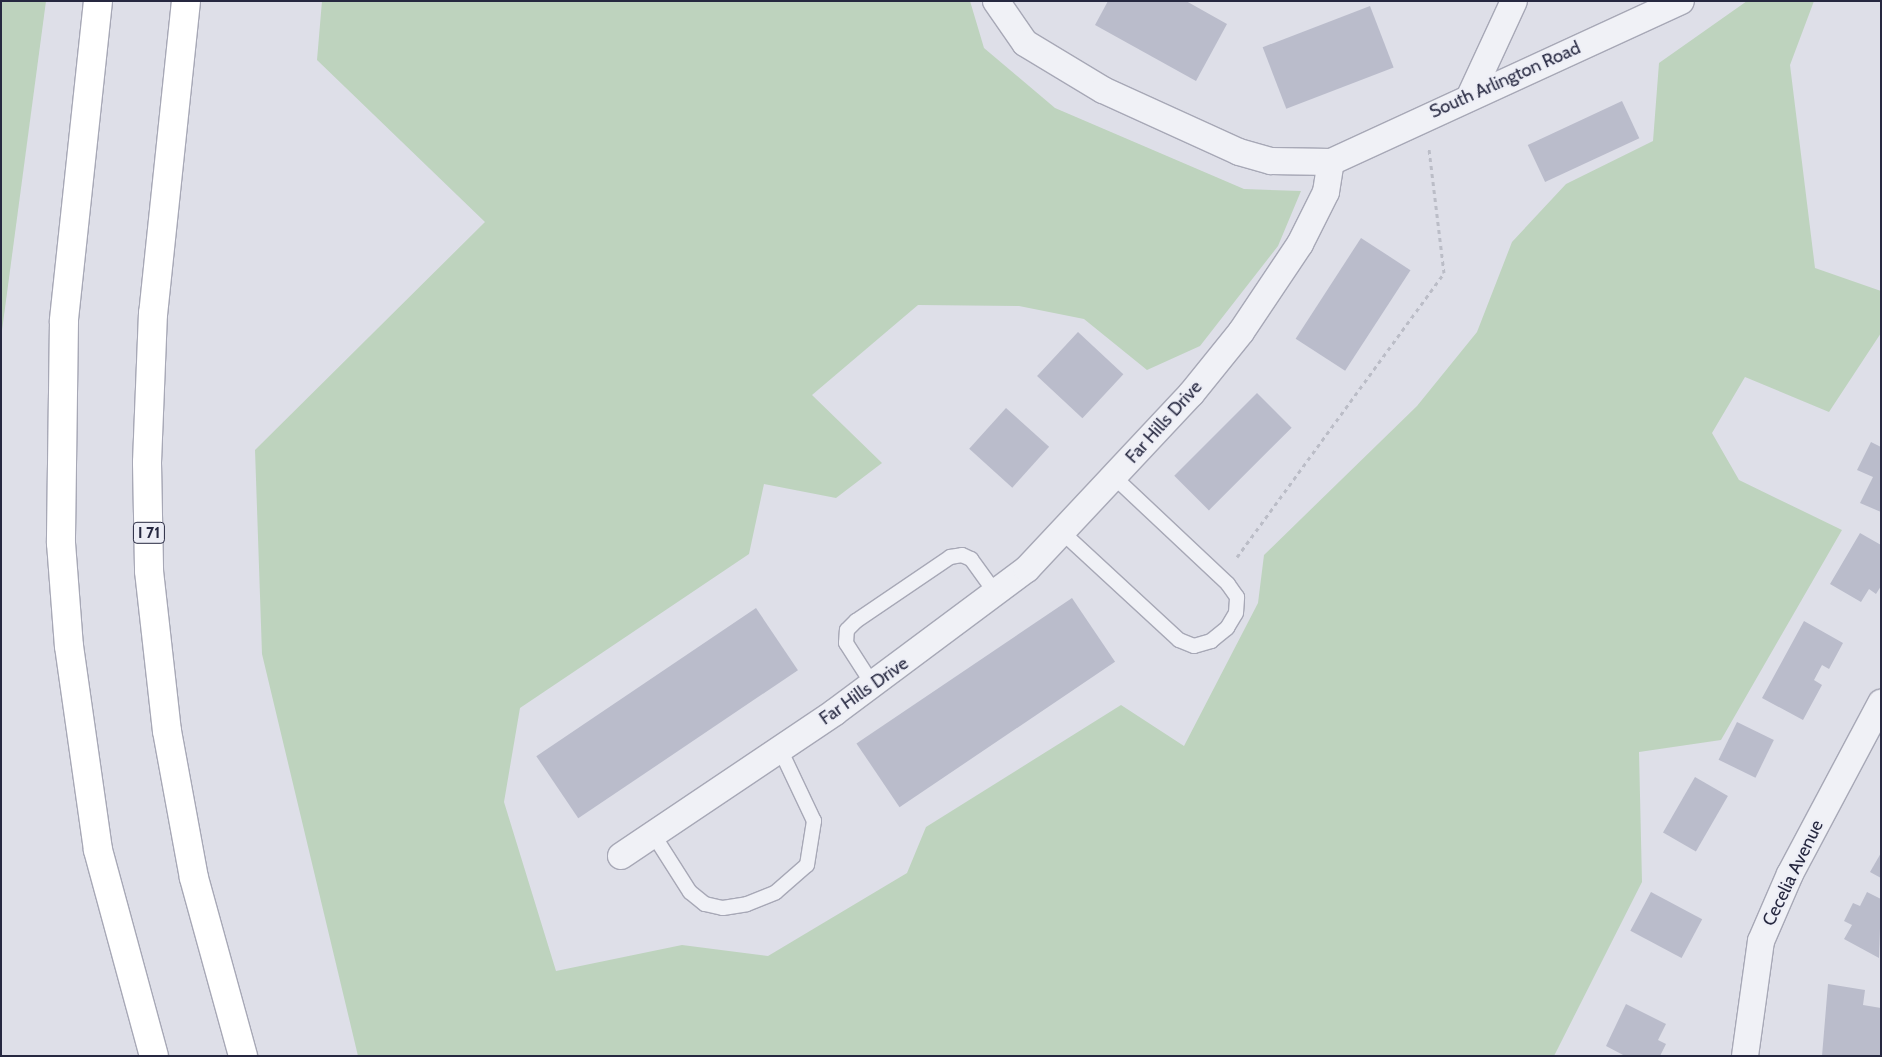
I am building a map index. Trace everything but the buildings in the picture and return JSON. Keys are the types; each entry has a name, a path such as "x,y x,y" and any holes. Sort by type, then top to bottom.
{"highway":[{"path":"98,1 64,320 61,543 69,646 98,850 154,1056"},
{"name":"I 71","path":"186,1 153,313 147,463 149,572 166,731 194,878 243,1056"}],"street":[{"path":"996,1 1026,43 1103,90 1239,152 1271,162 1332,162"},
{"path":"1471,94 1514,1"},
{"name":"South Arlington Road","path":"1332,162 1471,94 1681,1"},
{"name":"Far Hills Drive","path":"621,856 873,685 997,595 1062,532 1191,394 1241,332 1300,244 1326,192 1332,162"},
{"name":"Cecelia Avenue","path":"1745,1056 1761,941 1790,874 1881,703"}],"lane":[{"path":"1062,532 1179,640 1194,646 1211,641 1227,628 1236,613 1237,597 1228,584 1114,477"},
{"path":"873,685 846,642 847,630 856,621 950,557 962,555 971,559 997,595"},
{"path":"653,834 690,892 705,904 723,908 747,904 776,892 808,865 814,821 780,749"}],"path":[{"path":"1237,557 1444,273 1425,116"}],"green space":[{"path":"1,1 46,1 1,338"},
{"path":"322,1 970,1 984,48 1055,108 1244,189 1301,191 1278,246 1200,346 1147,370 1084,319 1019,306 918,305 812,395 882,463 836,498 764,484 749,554 520,708 504,802 556,971 682,945 768,956 907,873 926,827 1121,705 1184,746 1258,603 1264,555 1417,406 1477,332 1512,242 1566,184 1653,141 1659,63 1747,1 1814,1 1790,65 1815,268 1881,291 1881,333 1829,412 1745,377 1712,433 1739,480 1842,530 1721,740 1639,752 1642,882 1554,1056 358,1056 262,654 255,450 485,222 317,60"}]}
